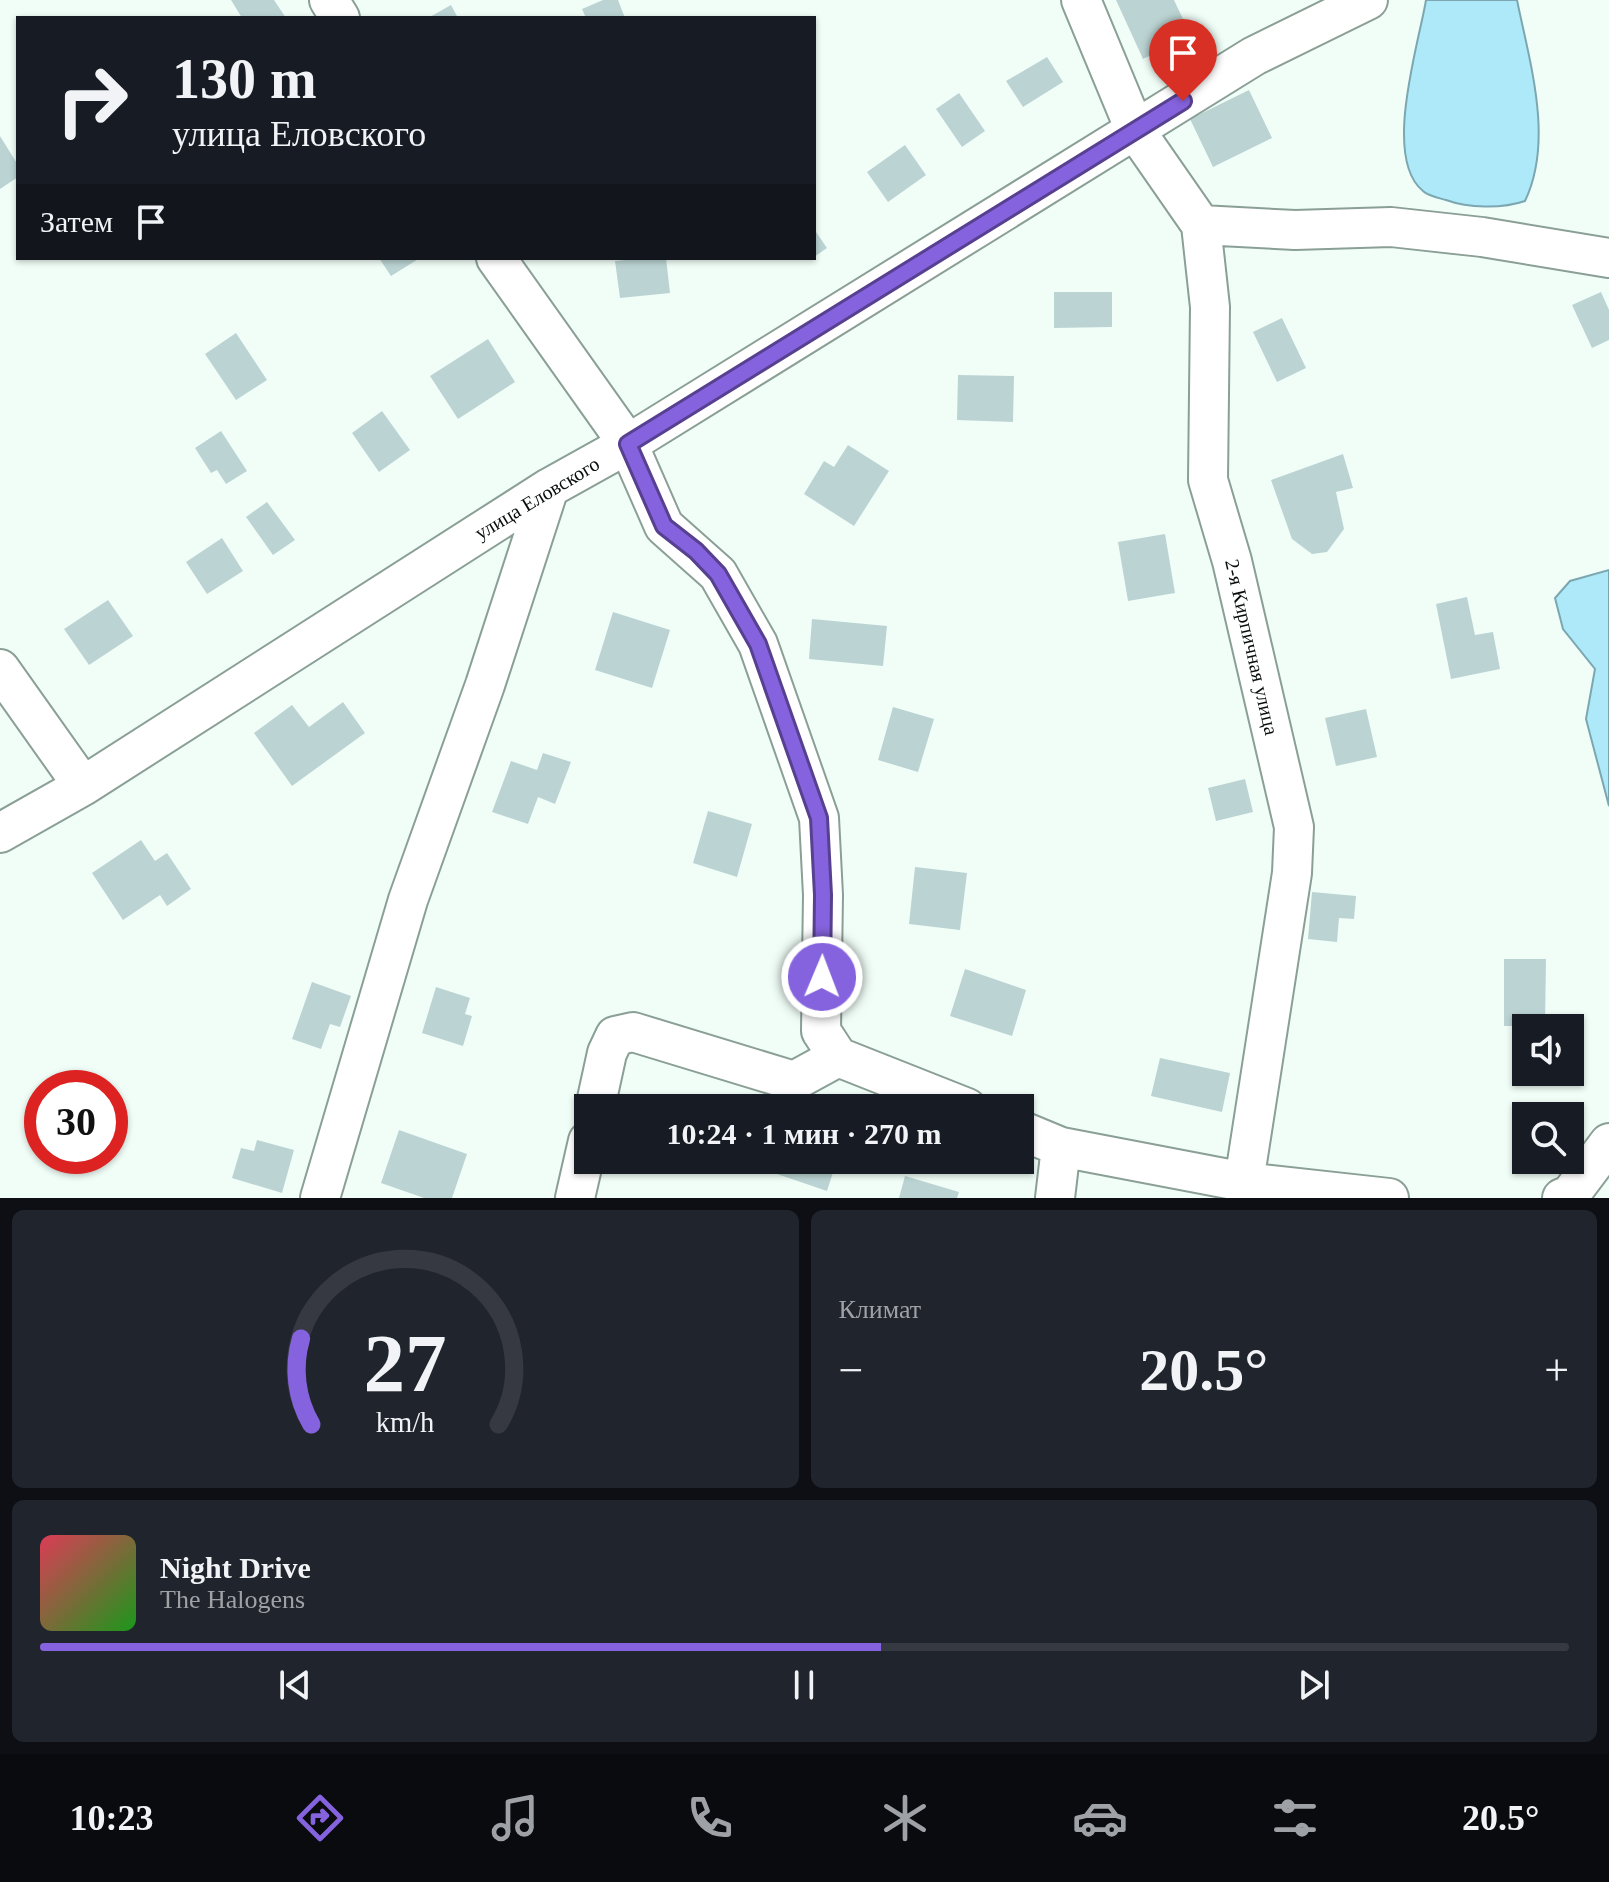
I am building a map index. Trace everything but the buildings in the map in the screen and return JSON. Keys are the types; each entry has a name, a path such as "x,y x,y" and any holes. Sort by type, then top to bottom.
{"street":[{"name":"2-я Кирпичная улица","path":"1081,0 1135,130 1201,225 1210,307 1208,480 1232,561 1294,827 1292,873 1284,908 1244,1182"},
{"name":"улица Еловского","path":"0,833 83,786 549,488 628,444 1254,56 1368,0"},
{"path":"1201,225 1295,230 1391,227 1482,237 1609,258"},
{"path":"497,260 628,444 664,526 696,551 718,574 758,644 819,818 823,895 821,1031 838,1057 932,1094"},
{"path":"320,1198 408,900 485,685 549,488"},
{"path":"0,669 83,786"},
{"path":"598,1094 607,1053 615,1036 633,1032 794,1081 838,1057"},
{"path":"1034,1136 1061,1147 1244,1182 1389,1198"},
{"path":"1566,1196 1609,1143"},
{"path":"1055,1198 1061,1147"},
{"path":"575,1198 580,1174"},
{"path":"1566,1196 1609,1193"}],"water":[{"path":"1426,0 1517,0 1533,76 1539,127 1534,177 1525,201 1496,206 1455,203 1425,193 1411,175 1405,153 1406,99"},
{"path":"1609,570 1609,806 1586,719 1595,669 1563,629 1555,598 1570,581"}],"route":[{"path":"822,977 823,895 819,818 758,644 718,574 696,551 664,526 628,444 1183,101"}]}
